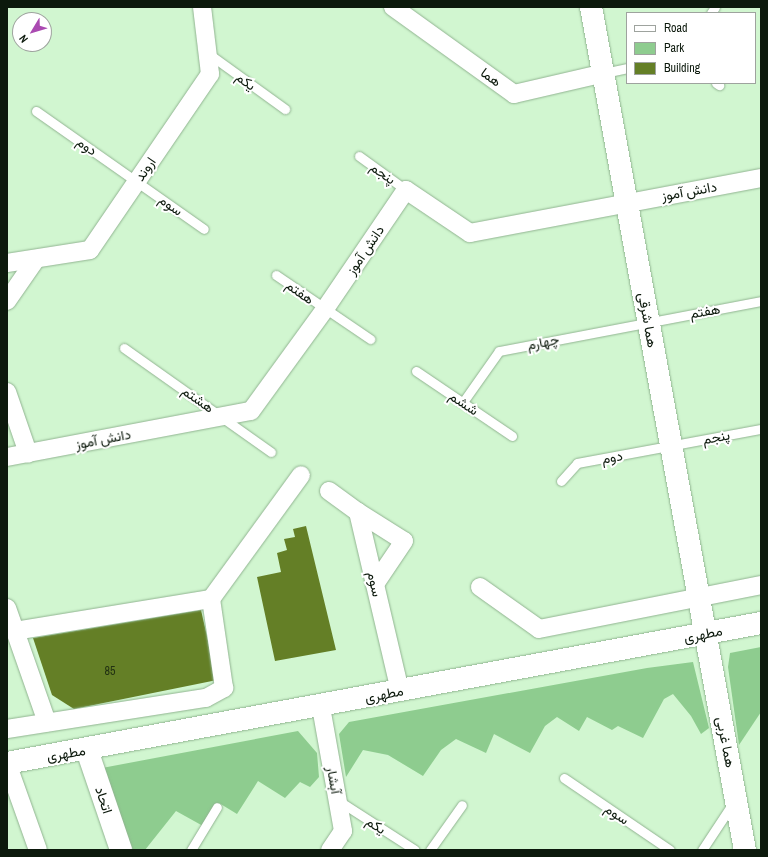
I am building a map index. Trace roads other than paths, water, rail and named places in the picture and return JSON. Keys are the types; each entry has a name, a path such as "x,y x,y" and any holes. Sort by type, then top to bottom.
{"street":[{"name":"اروند","path":"7,263 90,250 210,74 202,7"},
{"name":"هما","path":"393,7 514,94 604,73"},
{"name":"هما شرقی","path":"591,7 700,597 705,634"},
{"name":"دانش آموز","path":"7,457 251,411 325,310 406,190 470,233 626,202 761,178"},
{"path":"7,301 36,258"},
{"path":"7,392 28,453"},
{"path":"7,729 206,698 224,688 211,600 301,474"},
{"path":"329,491 358,512 404,541 375,584"},
{"name":"سوم","path":"358,512 400,691"},
{"path":"480,587 539,629 761,585"},
{"path":"15,631 211,600"},
{"path":"7,608 47,722"},
{"name":"مطهری","path":"7,763 87,750 761,623"},
{"name":"هما غربی","path":"705,634 737,797 745,850"},
{"name":"آبشار","path":"321,706 343,831 330,850"},
{"name":"اتحاد","path":"87,750 121,850"},
{"path":"7,763 38,850"}],"lane":[{"name":"یکم","path":"207,53 285,109"},
{"path":"604,73 626,68"},
{"name":"دوم","path":"36,111 137,181"},
{"name":"پنجم","path":"359,156 406,190"},
{"name":"سوم","path":"137,181 204,229"},
{"name":"هفتم","path":"276,275 325,310"},
{"name":"هفتم","path":"648,322 761,301"},
{"path":"325,310 370,340"},
{"name":"چهارم","path":"463,402 499,351 648,322"},
{"name":"هشتم","path":"124,348 271,452"},
{"name":"ششم","path":"416,371 512,436"},
{"name":"پنجم","path":"671,446 761,429"},
{"name":"دوم","path":"561,481 577,463 671,446"},
{"name":"سوم","path":"564,778 670,850"},
{"path":"702,850 737,797"},
{"name":"یکم","path":"337,800 415,850"},
{"path":"430,850 462,805"},
{"path":"191,850 217,807"}]}
